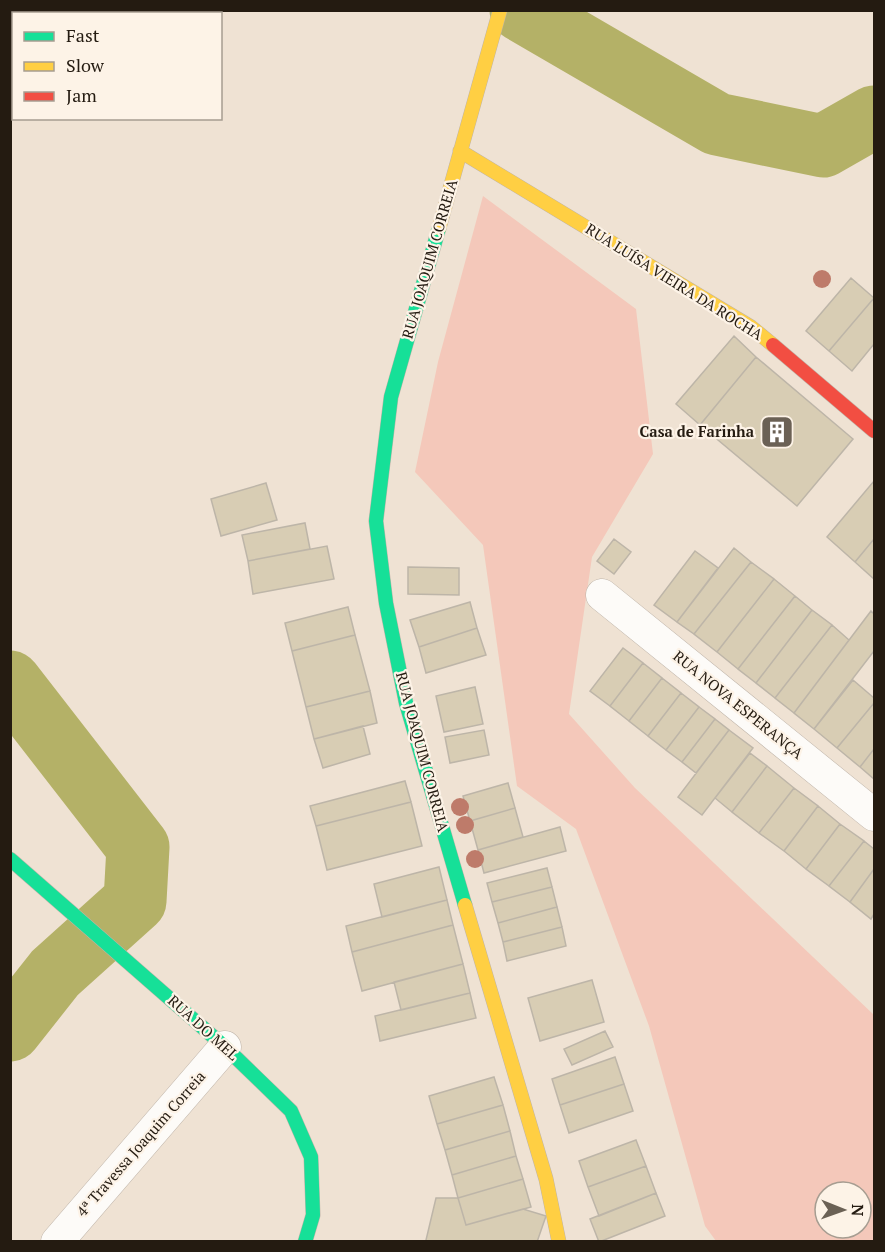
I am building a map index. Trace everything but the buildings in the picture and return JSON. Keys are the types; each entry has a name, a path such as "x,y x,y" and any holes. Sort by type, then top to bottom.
{"street":[{"name":"RUA JOAQUIM CORREIA","path":"500,10 391,397 376,520 386,603 406,704 546,1179 559,1242"},
{"name":"RUA LUÍSA VIEIRA DA ROCHA","path":"460,151 751,327 874,431"},
{"name":"RUA NOVA ESPERANÇA","path":"602,595 874,815"},
{"name":"RUA DO MEL","path":"10,859 225,1047 291,1111 311,1157 313,1215 305,1242"},
{"name":"4ª Travessa Joaquim Correia","path":"65,1239 225,1047"}],"shaded area":[{"path":"483,196 636,309 653,454 592,557 569,714 635,788 874,1015 874,1241 716,1241 705,1226 649,1026 576,829 517,786 483,545 415,472 438,362"}],"waterway":[{"path":"521,10 717,124 823,146 874,117"},
{"path":"10,682 138,847 135,901 55,973 10,1030"}],"traffic: fast":[{"path":"439,228 391,397 376,521 386,603 406,703 465,905"},
{"path":"10,859 225,1047 291,1111 311,1157 313,1215 305,1242"}],"traffic: slow":[{"path":"439,228 500,10"},
{"path":"460,151 751,327 773,345"},
{"path":"465,905 546,1179 559,1242"}],"traffic: jam":[{"path":"773,345 874,431"}],"place":[{"name":"Casa de Farinha","path":"777,432"}]}
